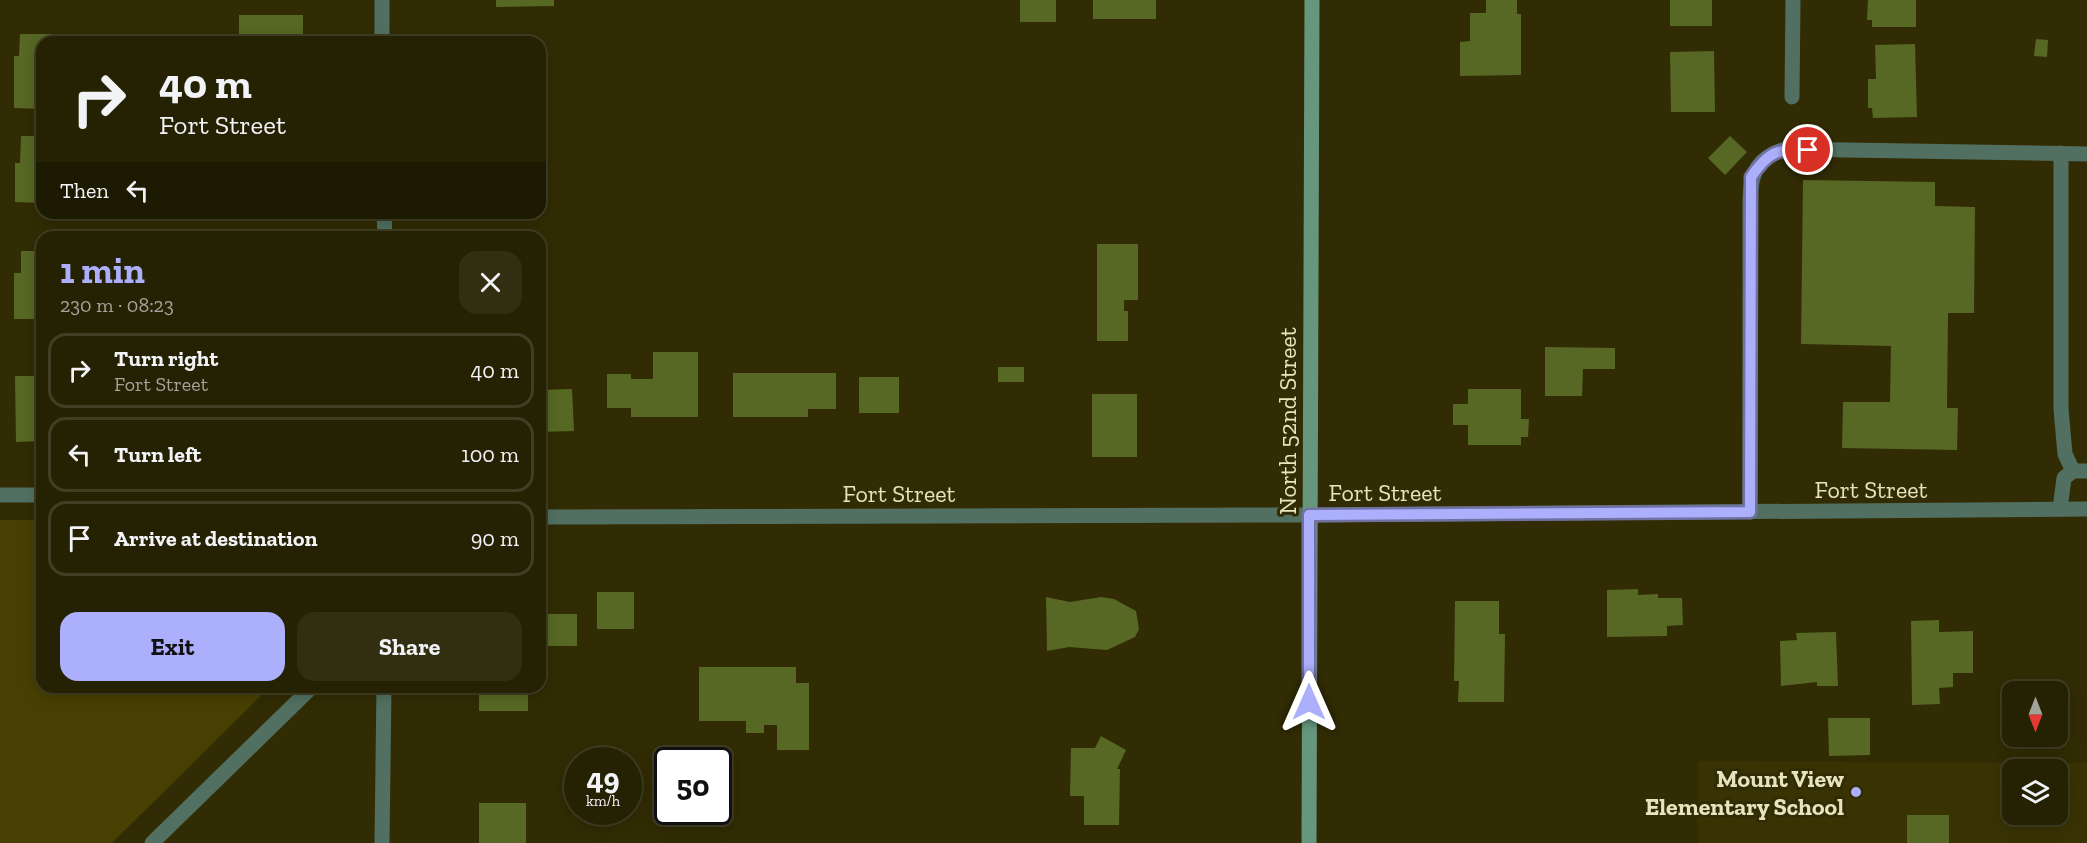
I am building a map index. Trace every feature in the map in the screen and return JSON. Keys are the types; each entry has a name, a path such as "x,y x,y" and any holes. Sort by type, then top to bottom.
{"main road":[{"name":"North 52nd Street","path":"1309,843 1312,0"}],"street":[{"path":"382,0 382,36"},
{"path":"1792,97 1793,0"},
{"path":"1750,512 1751,177 1770,154 1785,149 2087,154"},
{"path":"2060,509 2064,478 2080,471 2065,454 2061,410 2061,153"},
{"path":"0,495 36,495"},
{"name":"Fort Street","path":"546,517 1309,515 2087,509"},
{"path":"152,843 306,693"},
{"path":"382,843 384,693"}],"shaded area":[{"path":"0,520 36,520 36,693 264,693 112,843 0,843"},
{"name":"Mount View Elementary School","path":"1698,761 2002,763 2002,825 2068,825 2068,763 2087,763 2087,843 1698,843"}],"building":[{"path":"496,0 554,0 554,6 496,7"},
{"path":"1020,0 1056,0 1056,22 1020,22"},
{"path":"1093,0 1156,0 1156,19 1093,19"},
{"path":"1486,0 1517,0 1517,14 1521,14 1521,75 1460,76 1460,42 1470,41 1470,13 1486,13"},
{"path":"1670,0 1712,0 1712,26 1670,26"},
{"path":"1868,0 1916,0 1916,27 1872,27 1872,20 1867,20"},
{"path":"239,15 303,15 303,36 239,36"},
{"path":"20,34 59,34 59,36 36,36 36,109 14,108 14,56 19,56"},
{"path":"2036,39 2048,40 2047,57 2034,56"},
{"path":"1915,44 1917,117 1873,118 1872,108 1868,108 1868,79 1876,79 1875,45"},
{"path":"1714,51 1715,112 1671,112 1670,52"},
{"path":"21,136 36,136 36,203 15,202 15,163 20,163"},
{"path":"1730,136 1747,152 1725,175 1708,158"},
{"path":"1803,180 1935,182 1935,206 1975,207 1974,313 1948,313 1947,408 1958,408 1957,450 1842,448 1843,402 1890,402 1891,346 1801,344"},
{"path":"1097,244 1138,244 1138,300 1124,300 1124,311 1128,311 1128,341 1097,341"},
{"path":"21,251 36,251 36,319 14,319 14,273 21,273"},
{"path":"1545,347 1615,348 1615,369 1583,369 1582,396 1545,396"},
{"path":"653,352 698,352 698,417 631,417 631,408 607,408 607,374 631,374 631,379 653,379"},
{"path":"998,367 1024,367 1024,382 998,382"},
{"path":"733,373 836,373 836,409 808,409 808,417 733,417"},
{"path":"15,376 36,376 36,441 16,442"},
{"path":"859,377 899,377 899,413 859,413"},
{"path":"572,389 574,431 546,432 546,390"},
{"path":"1468,389 1521,389 1521,419 1529,419 1528,437 1521,437 1521,445 1468,445 1468,425 1453,425 1453,404 1468,404"},
{"path":"1092,394 1137,394 1137,457 1092,457"},
{"path":"1638,589 1638,595 1658,594 1658,598 1682,598 1683,625 1667,626 1667,636 1607,637 1607,590"},
{"path":"597,592 634,592 634,629 597,629"},
{"path":"1046,597 1070,602 1101,597 1114,599 1136,611 1139,629 1135,637 1107,650 1069,647 1047,651"},
{"path":"1455,601 1499,601 1499,634 1505,634 1504,702 1458,702 1459,681 1454,681"},
{"path":"546,614 577,614 577,646 546,646"},
{"path":"1939,620 1939,632 1973,631 1973,673 1953,673 1953,687 1939,688 1940,704 1912,705 1911,621"},
{"path":"1836,632 1838,686 1817,686 1817,682 1781,686 1780,641 1797,640 1796,633"},
{"path":"699,667 796,667 796,683 809,683 809,750 777,750 777,725 764,725 764,733 746,733 746,721 699,721"},
{"path":"479,693 528,693 528,711 479,711"},
{"path":"1828,718 1870,718 1870,755 1829,756"},
{"path":"1101,736 1126,750 1117,769 1120,769 1119,825 1084,825 1084,796 1070,796 1071,748 1095,748"},
{"path":"479,803 526,803 526,843 479,843"},
{"path":"1907,815 1949,815 1949,843 1907,843"}],"place":[{"name":"Mount View Elementary School","path":"1856,792"}],"route":[{"path":"1309,702 1309,515 1750,512 1751,177 1770,154 1785,149 1808,150"}]}
